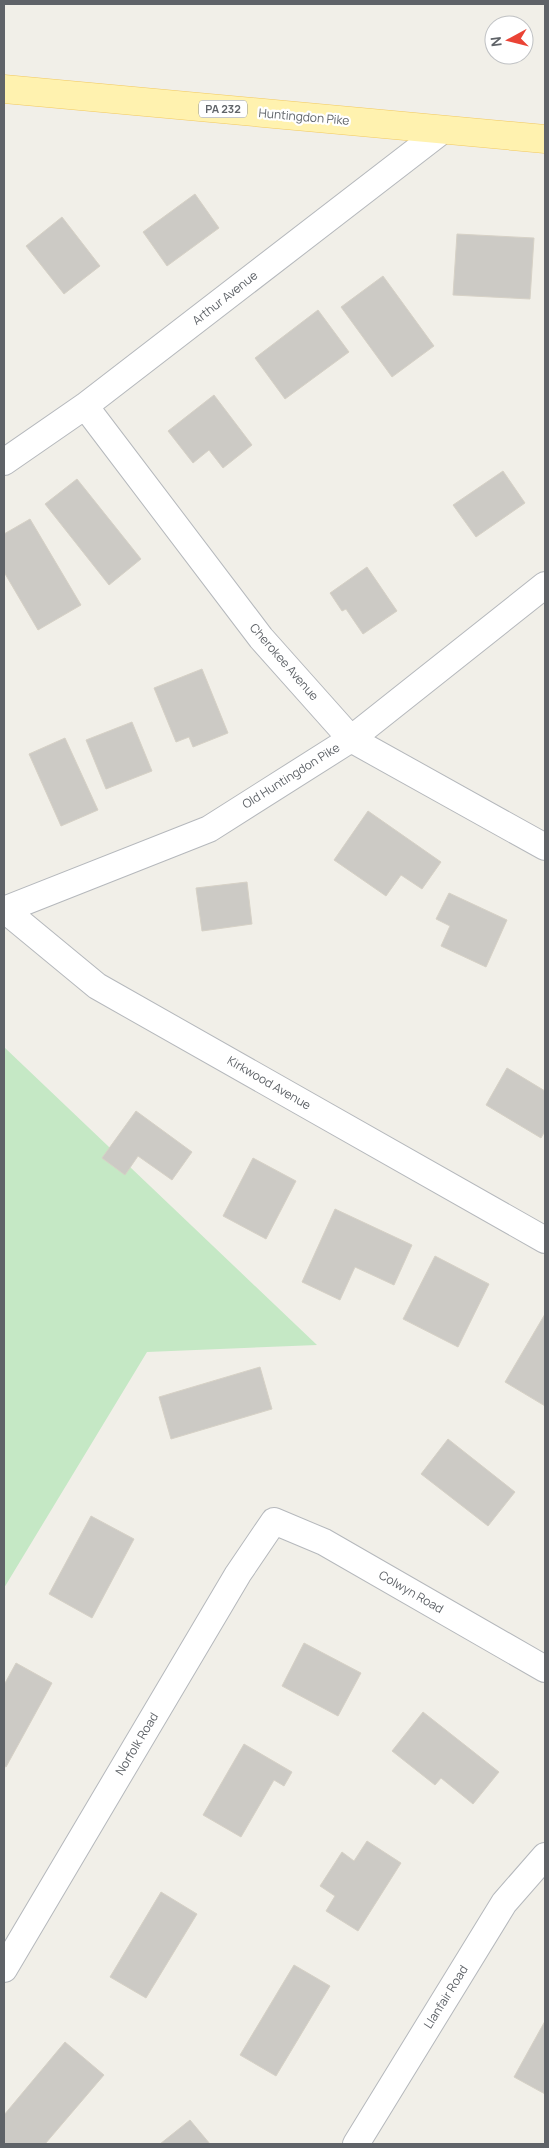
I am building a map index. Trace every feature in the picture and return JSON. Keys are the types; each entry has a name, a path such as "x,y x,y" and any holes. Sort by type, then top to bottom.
{"main road":[{"name":"Huntingdon Pike","path":"4,89 545,139"}],"street":[{"name":"Arthur Avenue","path":"4,462 85,406 443,130"},
{"name":"Cherokee Avenue","path":"85,406 261,638 351,739 545,847"},
{"name":"Old Huntingdon Pike","path":"4,910 209,829 351,739 545,584"},
{"name":"Kirkwood Avenue","path":"4,910 97,986 545,1240"},
{"name":"Colwyn Road","path":"274,1521 324,1542 545,1668"},
{"name":"Norfolk Road","path":"4,1969 238,1574 274,1521"},
{"name":"Llanfair Road","path":"356,2144 504,1903 545,1856"}],"green space":[{"path":"4,1047 317,1345 147,1352 4,1588"}],"building":[{"path":"195,194 219,228 167,266 143,232"},
{"path":"62,217 100,266 64,294 26,246"},
{"path":"457,234 534,238 530,299 453,295"},
{"path":"383,276 434,346 392,377 341,307"},
{"path":"318,310 349,352 285,399 255,358"},
{"path":"214,395 252,445 223,468 209,450 193,463 168,431"},
{"path":"503,471 525,503 476,537 453,505"},
{"path":"77,479 141,559 109,585 45,504"},
{"path":"30,519 81,605 38,630 4,572 4,534"},
{"path":"367,567 397,611 363,634 346,609 342,611 330,593"},
{"path":"202,669 228,733 193,747 189,737 176,742 154,688"},
{"path":"132,722 152,771 106,789 86,740"},
{"path":"65,738 98,810 61,826 29,754"},
{"path":"368,811 441,862 422,889 401,875 386,896 334,860"},
{"path":"247,882 252,924 202,931 196,888"},
{"path":"449,893 507,920 486,967 441,946 450,926 436,919"},
{"path":"507,1068 545,1091 545,1131 541,1138 486,1105"},
{"path":"136,1111 192,1152 172,1180 138,1156 125,1175 102,1158"},
{"path":"253,1158 296,1181 266,1239 223,1216"},
{"path":"335,1209 412,1245 394,1285 355,1267 340,1300 302,1282"},
{"path":"435,1256 489,1284 458,1347 403,1319"},
{"path":"545,1314 545,1406 505,1382"},
{"path":"260,1367 272,1409 171,1439 159,1397"},
{"path":"448,1439 515,1492 488,1526 421,1474"},
{"path":"91,1516 134,1539 92,1618 49,1594"},
{"path":"304,1643 361,1673 338,1716 282,1686"},
{"path":"16,1663 52,1683 6,1767 4,1766 4,1685"},
{"path":"423,1712 499,1772 473,1804 441,1778 435,1785 392,1751"},
{"path":"244,1744 292,1772 284,1786 274,1780 241,1837 203,1815"},
{"path":"367,1841 401,1863 358,1931 326,1911 335,1896 320,1886 342,1852 354,1861"},
{"path":"161,1892 197,1914 146,1998 110,1977"},
{"path":"294,1965 330,1986 276,2076 240,2055"},
{"path":"545,2021 545,2094 514,2077"},
{"path":"65,2042 104,2075 45,2144 4,2144 4,2115"},
{"path":"190,2120 210,2144 160,2144"}]}
